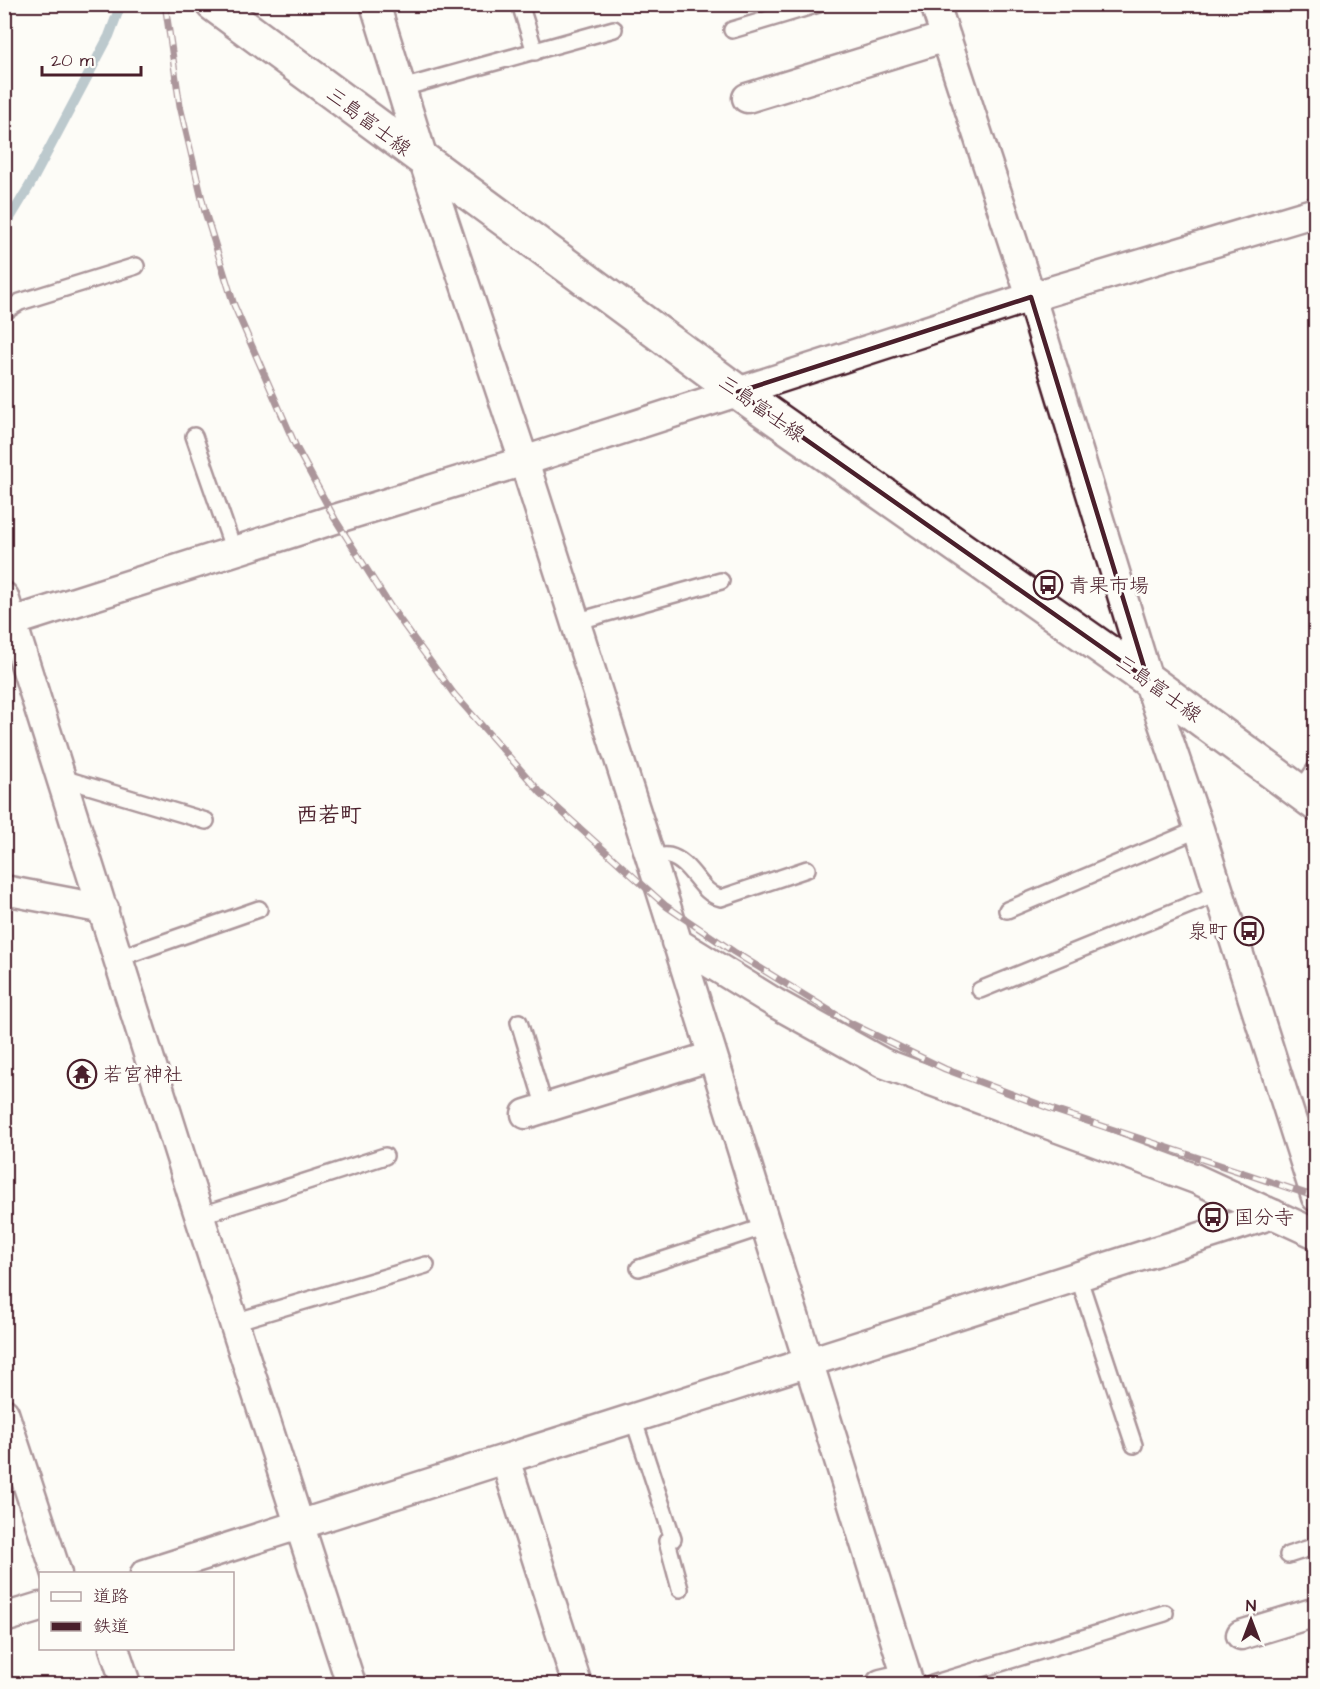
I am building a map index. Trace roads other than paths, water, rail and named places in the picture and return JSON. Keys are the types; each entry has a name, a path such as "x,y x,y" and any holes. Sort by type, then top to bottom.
{"main road":[{"name":"三島富士線","path":"213,4 738,392 1148,680 1310,788"}],"street":[{"path":"375,4 424,162 524,461 810,1361 907,1683"},
{"path":"935,4 1031,297 1148,680 1309,1154 1316,1197"},
{"path":"747,98 946,38"},
{"path":"351,1684 199,1216 8,609 234,551 524,461 1031,297 1316,212"},
{"path":"4,890 104,909"},
{"path":"676,942 775,1004 883,1063 1196,1179 1316,1234"},
{"path":"536,1111 712,1056"},
{"path":"151,1572 1273,1214"},
{"path":"4,1413 56,1572"},
{"path":"505,1459 577,1684"},
{"path":"4,1618 39,1606"},
{"path":"1241,1635 1316,1612"},
{"path":"115,1650 126,1684"}],"lane":[{"path":"520,4 535,52"},
{"path":"732,30 819,4"},
{"path":"402,88 614,29"},
{"path":"4,312 20,302 136,266"},
{"path":"194,436 234,551"},
{"path":"575,622 721,581"},
{"path":"62,778 206,821"},
{"path":"1008,910 1200,830"},
{"path":"650,857 670,856 689,868 713,896 721,898 807,869"},
{"path":"980,990 1219,893"},
{"path":"119,958 259,909"},
{"path":"519,1022 536,1111"},
{"path":"199,1216 385,1156"},
{"path":"639,1268 766,1226"},
{"path":"234,1322 426,1265"},
{"path":"1078,1276 1134,1445"},
{"path":"633,1418 673,1539 667,1541 680,1589"},
{"path":"1288,1555 1316,1546"},
{"path":"907,1683 1165,1613"}],"waterway":[{"path":"4,228 30,185 109,36 121,4"}],"railway":[{"path":"165,4 180,106 205,212 234,305 296,447 335,519 390,606 454,694 541,793 666,906 734,952 848,1022 945,1069 1054,1110 1316,1197"}],"place":[{"name":"青果市場","path":"1048,585"},
{"name":"泉町","path":"1249,931"},
{"name":"若宮神社","path":"82,1074"},
{"name":"国分寺","path":"1213,1217"}],"district":[{"name":"西若町","path":"329,814"}]}
